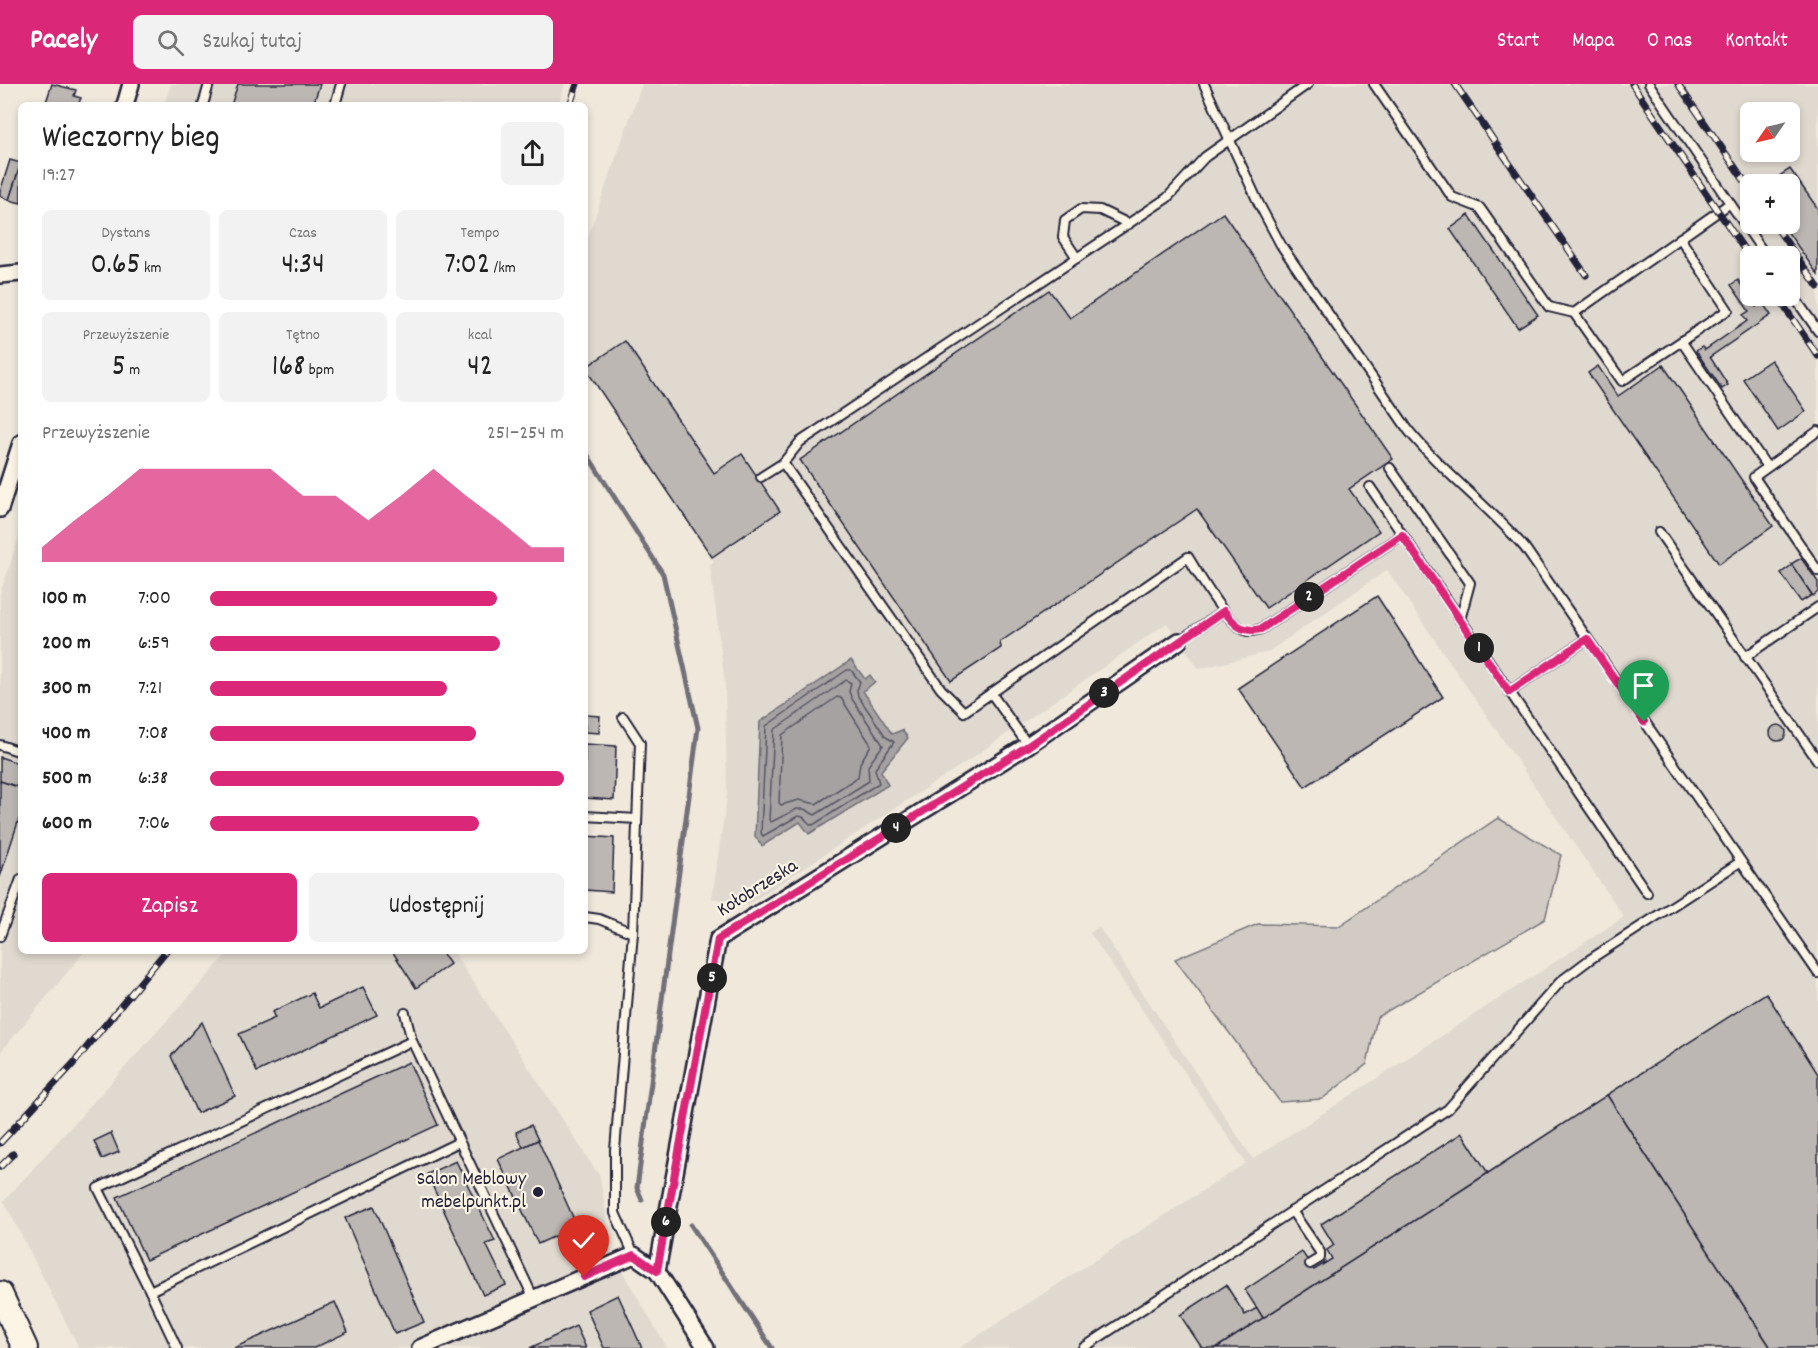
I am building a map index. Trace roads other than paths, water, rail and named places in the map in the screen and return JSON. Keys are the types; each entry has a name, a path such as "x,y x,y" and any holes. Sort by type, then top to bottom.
{"main road":[{"path":"0,1294 25,1348"}],"street":[{"path":"126,102 131,84"},
{"path":"0,275 18,273"},
{"path":"0,508 18,452"},
{"name":"Kołobrzeska","path":"657,1271 718,939 1028,746 1179,641"},
{"path":"420,1348 634,1255 657,1271 706,1348"}],"lane":[{"path":"204,102 209,84"},
{"path":"336,102 341,84"},
{"path":"1204,84 1259,204 1281,245 1409,431 1428,455 1518,540 1818,973"},
{"path":"761,477 783,463 800,442 1167,198 1205,157 1308,84"},
{"path":"1374,84 1452,197 1480,208 1549,307 1574,313 1622,381 1728,310 1680,238"},
{"path":"1649,84 1759,246"},
{"path":"1574,313 1729,204"},
{"path":"1077,258 1063,237 1065,220 1082,209 1100,210 1129,224"},
{"path":"1800,306 1818,332"},
{"path":"1682,342 1767,467"},
{"path":"1818,431 1754,477 1818,571"},
{"path":"783,463 941,689 964,712 1188,557 1224,611 1237,626 1249,632 1261,629 1402,535"},
{"path":"1390,468 1470,584 1460,620"},
{"path":"1370,487 1647,893"},
{"path":"1659,532 1818,761"},
{"path":"1745,657 1818,607"},
{"path":"1179,641 1224,611"},
{"path":"1509,692 1587,639"},
{"path":"991,693 1028,746"},
{"path":"623,717 640,743 633,933 615,1150 615,1213 634,1255"},
{"path":"0,745 18,751"},
{"path":"588,816 637,819"},
{"path":"1083,1348 1448,1109 1562,981 1589,960 1740,862"},
{"path":"0,936 18,887"},
{"path":"588,917 599,919 633,933"},
{"path":"405,1013 412,1041 534,1299"},
{"path":"177,1348 98,1188 412,1041"},
{"path":"150,1291 459,1142"},
{"path":"1292,1211 1320,1252 1320,1258 1310,1264"}],"water":[{"path":"851,660 865,679 870,675 875,682 863,691 892,734 902,730 908,738 881,771 888,785 809,834 800,822 762,846 755,836 760,722"}],"waterway":[{"path":"588,456 663,574 698,728 637,1188 642,1200"},
{"path":"691,1225 772,1348"}],"railway":[{"path":"571,102 577,84"},
{"path":"1455,84 1586,275"},
{"path":"1632,84 1742,246"},
{"path":"1678,84 1740,174"},
{"path":"1781,234 1818,287"},
{"path":"1784,306 1818,356"},
{"path":"0,1143 73,1064 164,954"},
{"path":"0,1167 13,1154"}],"place":[{"name":"Salon Meblowy mebelpunkt.pl","path":"538,1192"}]}
